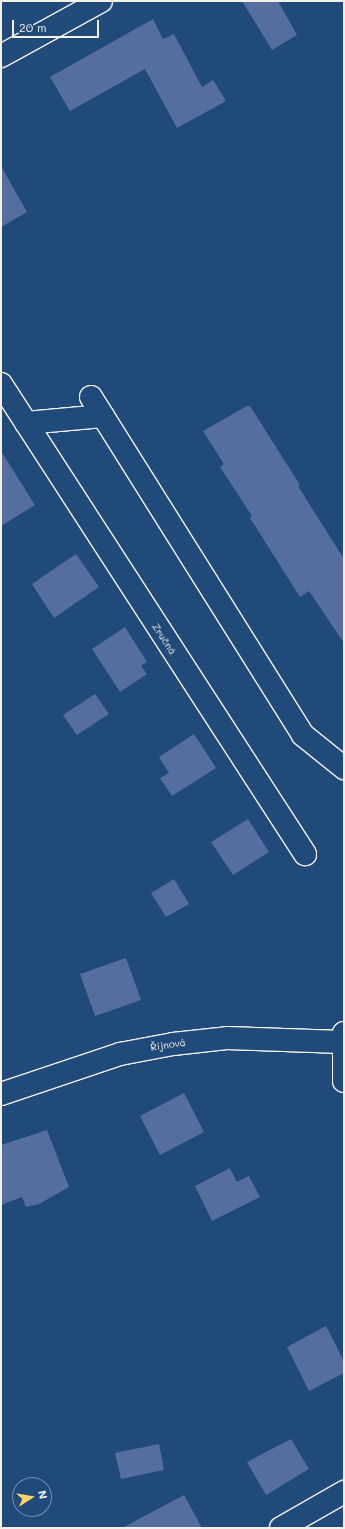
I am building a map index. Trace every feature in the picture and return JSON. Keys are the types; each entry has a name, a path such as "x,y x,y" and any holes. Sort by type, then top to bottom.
{"street":[{"path":"1,56 101,1"},
{"name":"Zručná","path":"1,384 305,854"},
{"path":"91,398 303,735 344,768"},
{"path":"26,423 103,416"},
{"name":"Říjnová","path":"1,1094 120,1054 173,1044 227,1038 343,1038"},
{"path":"343,1038 344,1081"},
{"path":"281,1528 344,1492"}],"building":[{"path":"242,1 278,1 297,35 272,50"},
{"path":"153,19 163,39 174,34 202,87 213,80 226,101 177,128 145,69 70,111 50,77"},
{"path":"1,166 27,212 1,227"},
{"path":"247,406 250,406 300,485 298,486 344,559 344,643 309,591 300,597 250,518 252,516 220,467 224,464 203,431"},
{"path":"1,451 35,505 1,526"},
{"path":"76,554 99,587 54,618 32,584"},
{"path":"125,627 147,662 141,666 147,674 120,692 92,649"},
{"path":"95,694 109,714 77,735 63,715"},
{"path":"194,734 216,768 172,796 160,778 169,773 159,757"},
{"path":"248,819 269,852 233,875 211,842"},
{"path":"174,879 189,904 166,917 151,893"},
{"path":"126,958 141,1000 95,1016 80,974"},
{"path":"184,1093 204,1132 160,1155 140,1116"},
{"path":"47,1130 69,1187 39,1204 26,1207 22,1197 1,1205 1,1145"},
{"path":"230,1168 237,1182 249,1176 260,1197 212,1221 195,1186"},
{"path":"326,1326 344,1361 344,1373 309,1391 287,1347"},
{"path":"291,1439 309,1469 266,1495 247,1462"},
{"path":"159,1444 164,1470 121,1479 115,1453"},
{"path":"184,1495 202,1528 122,1528"}]}
